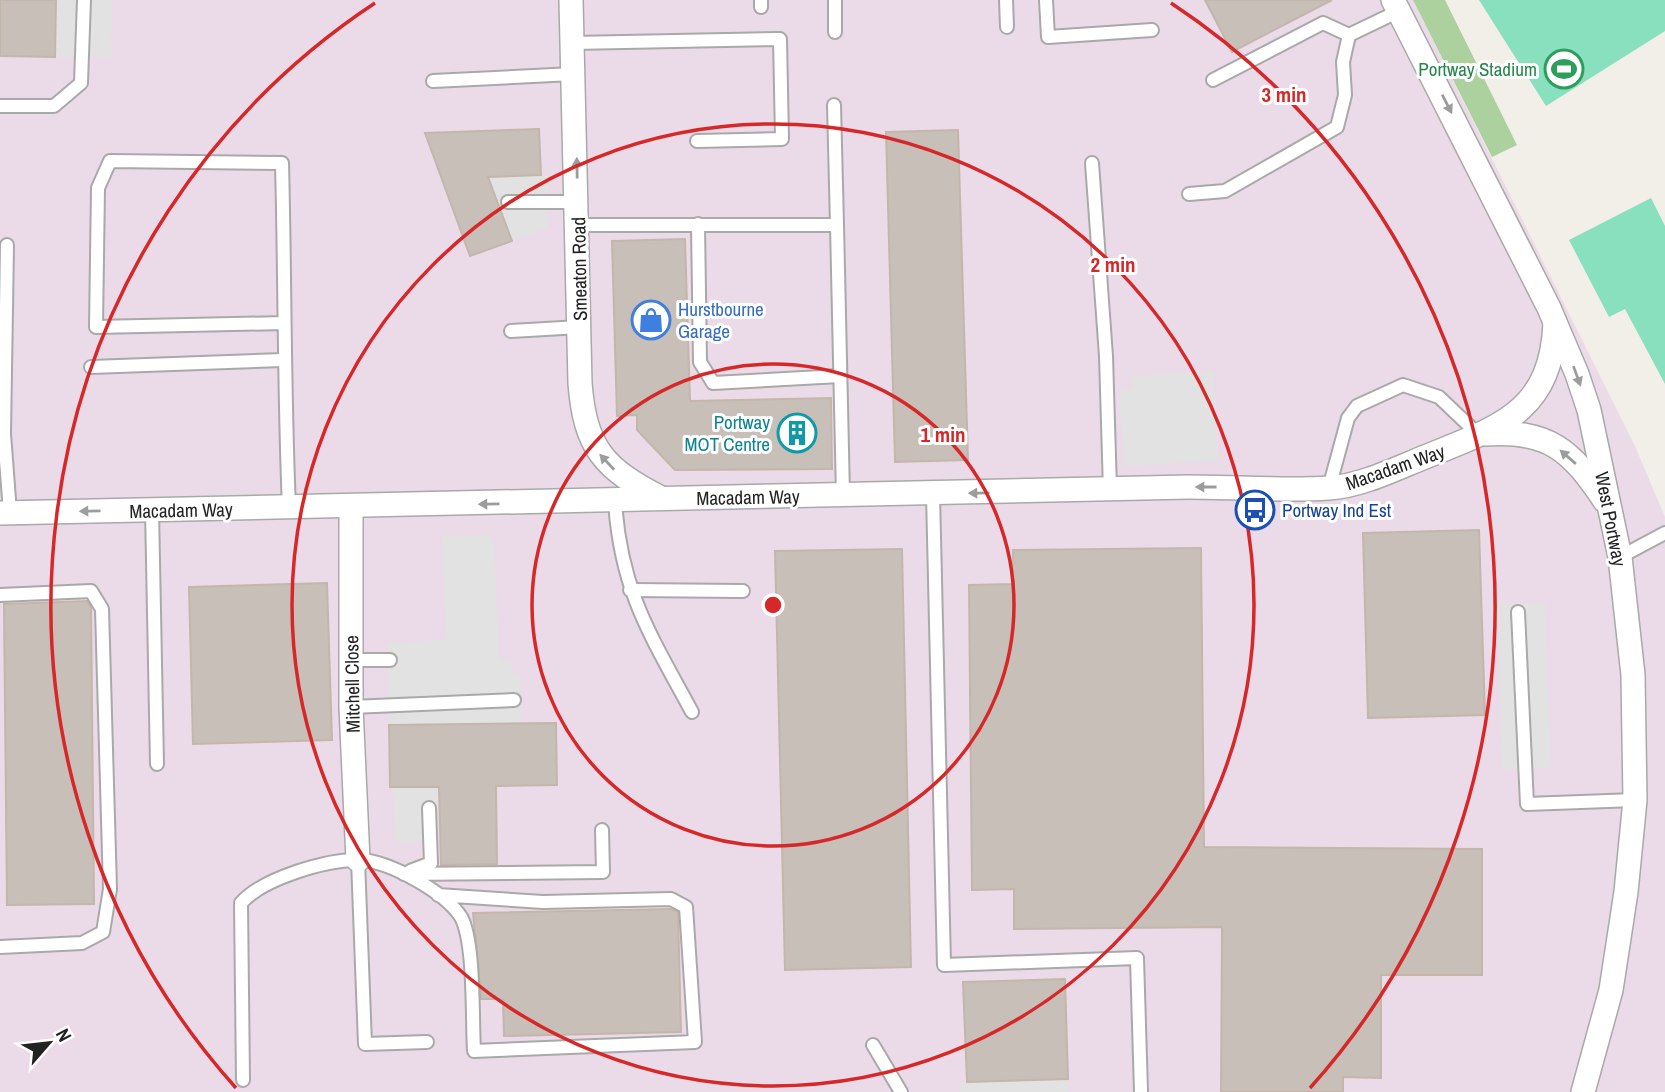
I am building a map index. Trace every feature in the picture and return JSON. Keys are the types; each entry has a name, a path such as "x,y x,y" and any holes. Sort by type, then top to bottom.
{"street":[{"name":"Smeaton Road","path":"572,0 582,408 589,438 613,469 664,499"},
{"name":"West Portway","path":"1396,6 1555,323 1589,411 1620,556 1633,676 1635,800 1626,892 1611,990 1580,1087"},
{"path":"1483,435 1512,416 1540,386 1551,359 1555,323"},
{"path":"1483,435 1527,433 1552,443 1582,470 1611,509"},
{"name":"Macadam Way","path":"5,513 615,502 1110,489 1329,488 1392,471 1483,435"},
{"name":"Mitchell Close","path":"351,507 350,660 358,860"}],"lane":[{"path":"0,106 54,106 81,83 84,0"},
{"path":"835,0 835,32"},
{"path":"1006,0 1007,27"},
{"path":"1046,0 1048,37 1152,30"},
{"path":"1189,194 1225,191 1337,127 1345,95 1343,62 1349,35 1396,6"},
{"path":"1213,80 1324,23 1349,35"},
{"path":"573,43 780,39 782,139 697,141"},
{"path":"433,81 573,74"},
{"path":"834,105 843,495"},
{"path":"284,323 96,327 98,188 110,161 282,163 284,323 283,360 289,507"},
{"path":"1092,163 1106,356 1110,489"},
{"path":"508,202 578,202"},
{"path":"698,224 700,362 713,383 841,376"},
{"path":"578,225 837,225"},
{"path":"5,513 3,336 7,245"},
{"path":"511,331 580,327"},
{"path":"90,367 283,360"},
{"path":"1329,488 1348,418 1357,406 1403,385 1439,397 1483,435"},
{"path":"933,494 944,965 1137,958 1141,1092"},
{"path":"615,502 618,540 630,590 643,622 692,712"},
{"path":"152,510 157,764"},
{"path":"1620,556 1665,533"},
{"path":"630,590 743,591"},
{"path":"0,595 91,591 102,609 110,889 103,932 82,943 0,947"},
{"path":"1518,612 1527,804 1635,800"},
{"path":"350,660 390,660"},
{"path":"351,707 514,700"},
{"path":"404,874 431,863 429,808"},
{"path":"404,874 603,872 602,830"},
{"path":"358,860 365,1044 426,1042"},
{"path":"243,1080 241,903 253,889 271,882 320,866 358,860 378,863 404,874 438,895 460,916 468,934 474,1051 695,1042 686,907 671,900 543,902 438,895"},
{"path":"873,1045 901,1092"}],"shaded area":[{"path":"0,0 1413,0 1635,446 1665,517 1665,1092 0,1092"},
{"path":"56,0 112,0 111,58 55,57"},
{"path":"548,175 548,227 512,241 488,177"},
{"path":"1213,371 1218,461 1124,466 1119,390 1133,389 1132,376"},
{"path":"442,535 491,535 494,542 499,660 510,660 512,673 520,674 521,724 389,725 387,643 447,640"},
{"path":"1545,602 1551,768 1502,770 1497,603"},
{"path":"393,787 439,787 440,841 395,842"},
{"path":"1068,1079 1069,1092 960,1092 959,1083"}],"green space":[{"path":"1413,0 1445,0 1517,145 1492,157"},
{"name":"Portway Stadium","path":"1479,0 1665,0 1665,31 1546,106"},
{"path":"1651,198 1665,226 1665,384 1625,309 1609,317 1569,240"}],"building":[{"path":"0,0 56,0 55,57 0,56"},
{"path":"1205,0 1332,0 1232,52"},
{"path":"539,129 541,175 488,177 512,241 470,256 425,133"},
{"path":"958,130 968,460 895,462 886,132"},
{"name":"Hurstbourne Garage","path":"685,239 690,401 831,398 832,469 675,470 637,430 637,415 617,416 612,241"},
{"path":"1479,530 1485,715 1368,718 1363,533"},
{"path":"1201,548 1204,847 1482,849 1482,975 1381,975 1381,1078 1343,1077 1343,1092 1221,1092 1222,927 1014,929 1014,889 972,890 969,585 1013,584 1013,550"},
{"path":"902,549 911,967 785,970 775,551"},
{"path":"327,583 332,740 193,744 189,587"},
{"path":"87,601 91,608 94,904 7,905 4,604"},
{"path":"556,723 557,785 496,786 497,864 441,865 439,787 390,787 389,725"},
{"path":"672,909 678,912 681,1032 504,1036 503,999 481,999 473,913"},
{"path":"1065,979 1068,1079 967,1082 963,982"}],"place":[{"name":"Portway Stadium","path":"1564,69"},
{"name":"Hurstbourne Garage","path":"651,320"},
{"name":"Portway MOT Centre","path":"797,433"},
{"name":"Portway Ind Est","path":"1255,510"}]}
